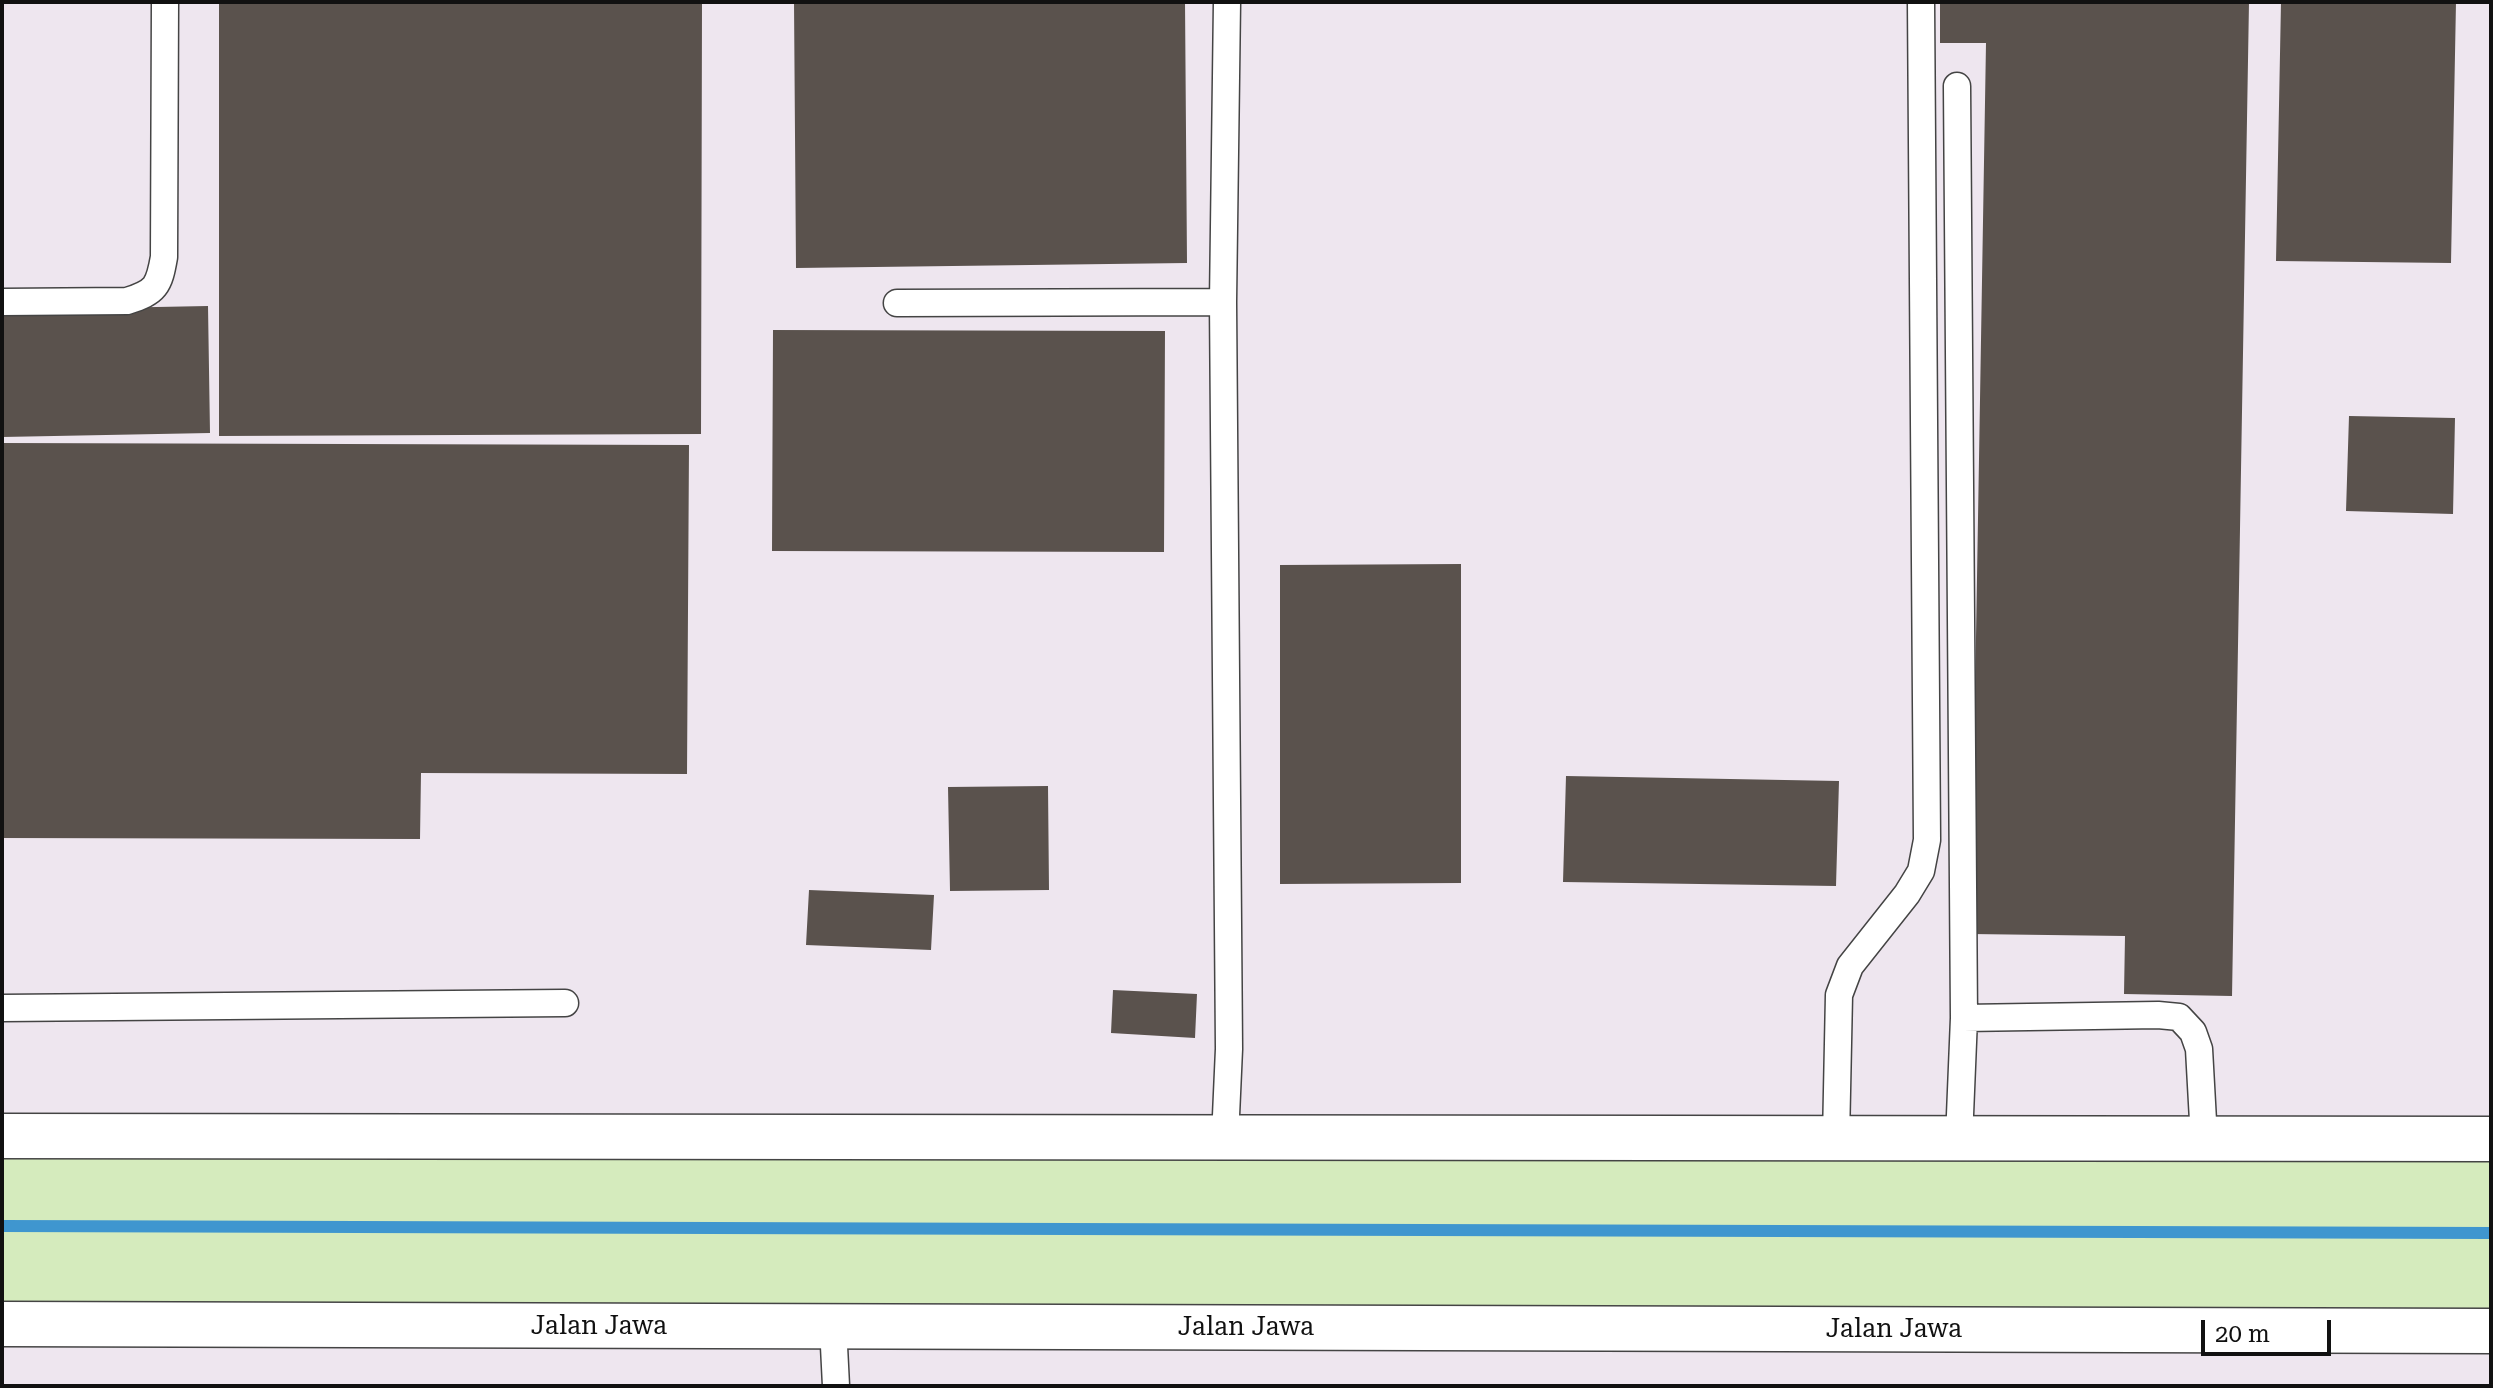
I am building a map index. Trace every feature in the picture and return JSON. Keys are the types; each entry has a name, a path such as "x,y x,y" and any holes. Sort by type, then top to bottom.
{"street":[{"path":"2,1136 2491,1139"},
{"name":"Jalan Jawa","path":"2,1324 2491,1331"}],"lane":[{"path":"2,302 127,301 146,295 160,282 164,257 165,2"},
{"path":"1225,1138 1229,1049 1223,302 1227,2"},
{"path":"1836,1139 1839,995 1850,966 1907,894 1921,871 1927,840 1921,2"},
{"path":"1957,86 1964,1018 1959,1139"},
{"path":"897,303 1223,302"},
{"path":"2,1008 565,1003"},
{"path":"1964,1018 2179,1017 2193,1032 2199,1049 2204,1139"},
{"path":"833,1326 836,1386"}],"shaded area":[{"path":"2,2 2491,2 2491,1386 2,1386"}],"green space":[{"path":"2,1136 2491,1139 2491,1331 2,1324"}],"building":[{"path":"219,2 702,2 701,434 219,436"},
{"path":"794,2 1185,2 1187,263 796,268"},
{"path":"1940,2 2249,2 2232,996 2124,994 2125,936 1971,934 1986,43 1940,43"},
{"path":"2281,2 2456,2 2451,263 2276,261"},
{"path":"208,306 210,433 2,437 2,310"},
{"path":"773,330 1165,331 1164,552 772,551"},
{"path":"2349,416 2455,418 2453,514 2346,511"},
{"path":"2,443 689,445 687,774 421,773 420,839 2,838"},
{"path":"1461,564 1461,883 1280,884 1280,565"},
{"path":"1566,776 1839,781 1836,886 1563,882"},
{"path":"1048,786 1049,890 950,891 948,787"},
{"path":"809,890 934,895 931,950 806,945"},
{"path":"1113,990 1197,994 1195,1038 1111,1033"}],"waterway":[{"path":"2,1226 2491,1233"}]}
